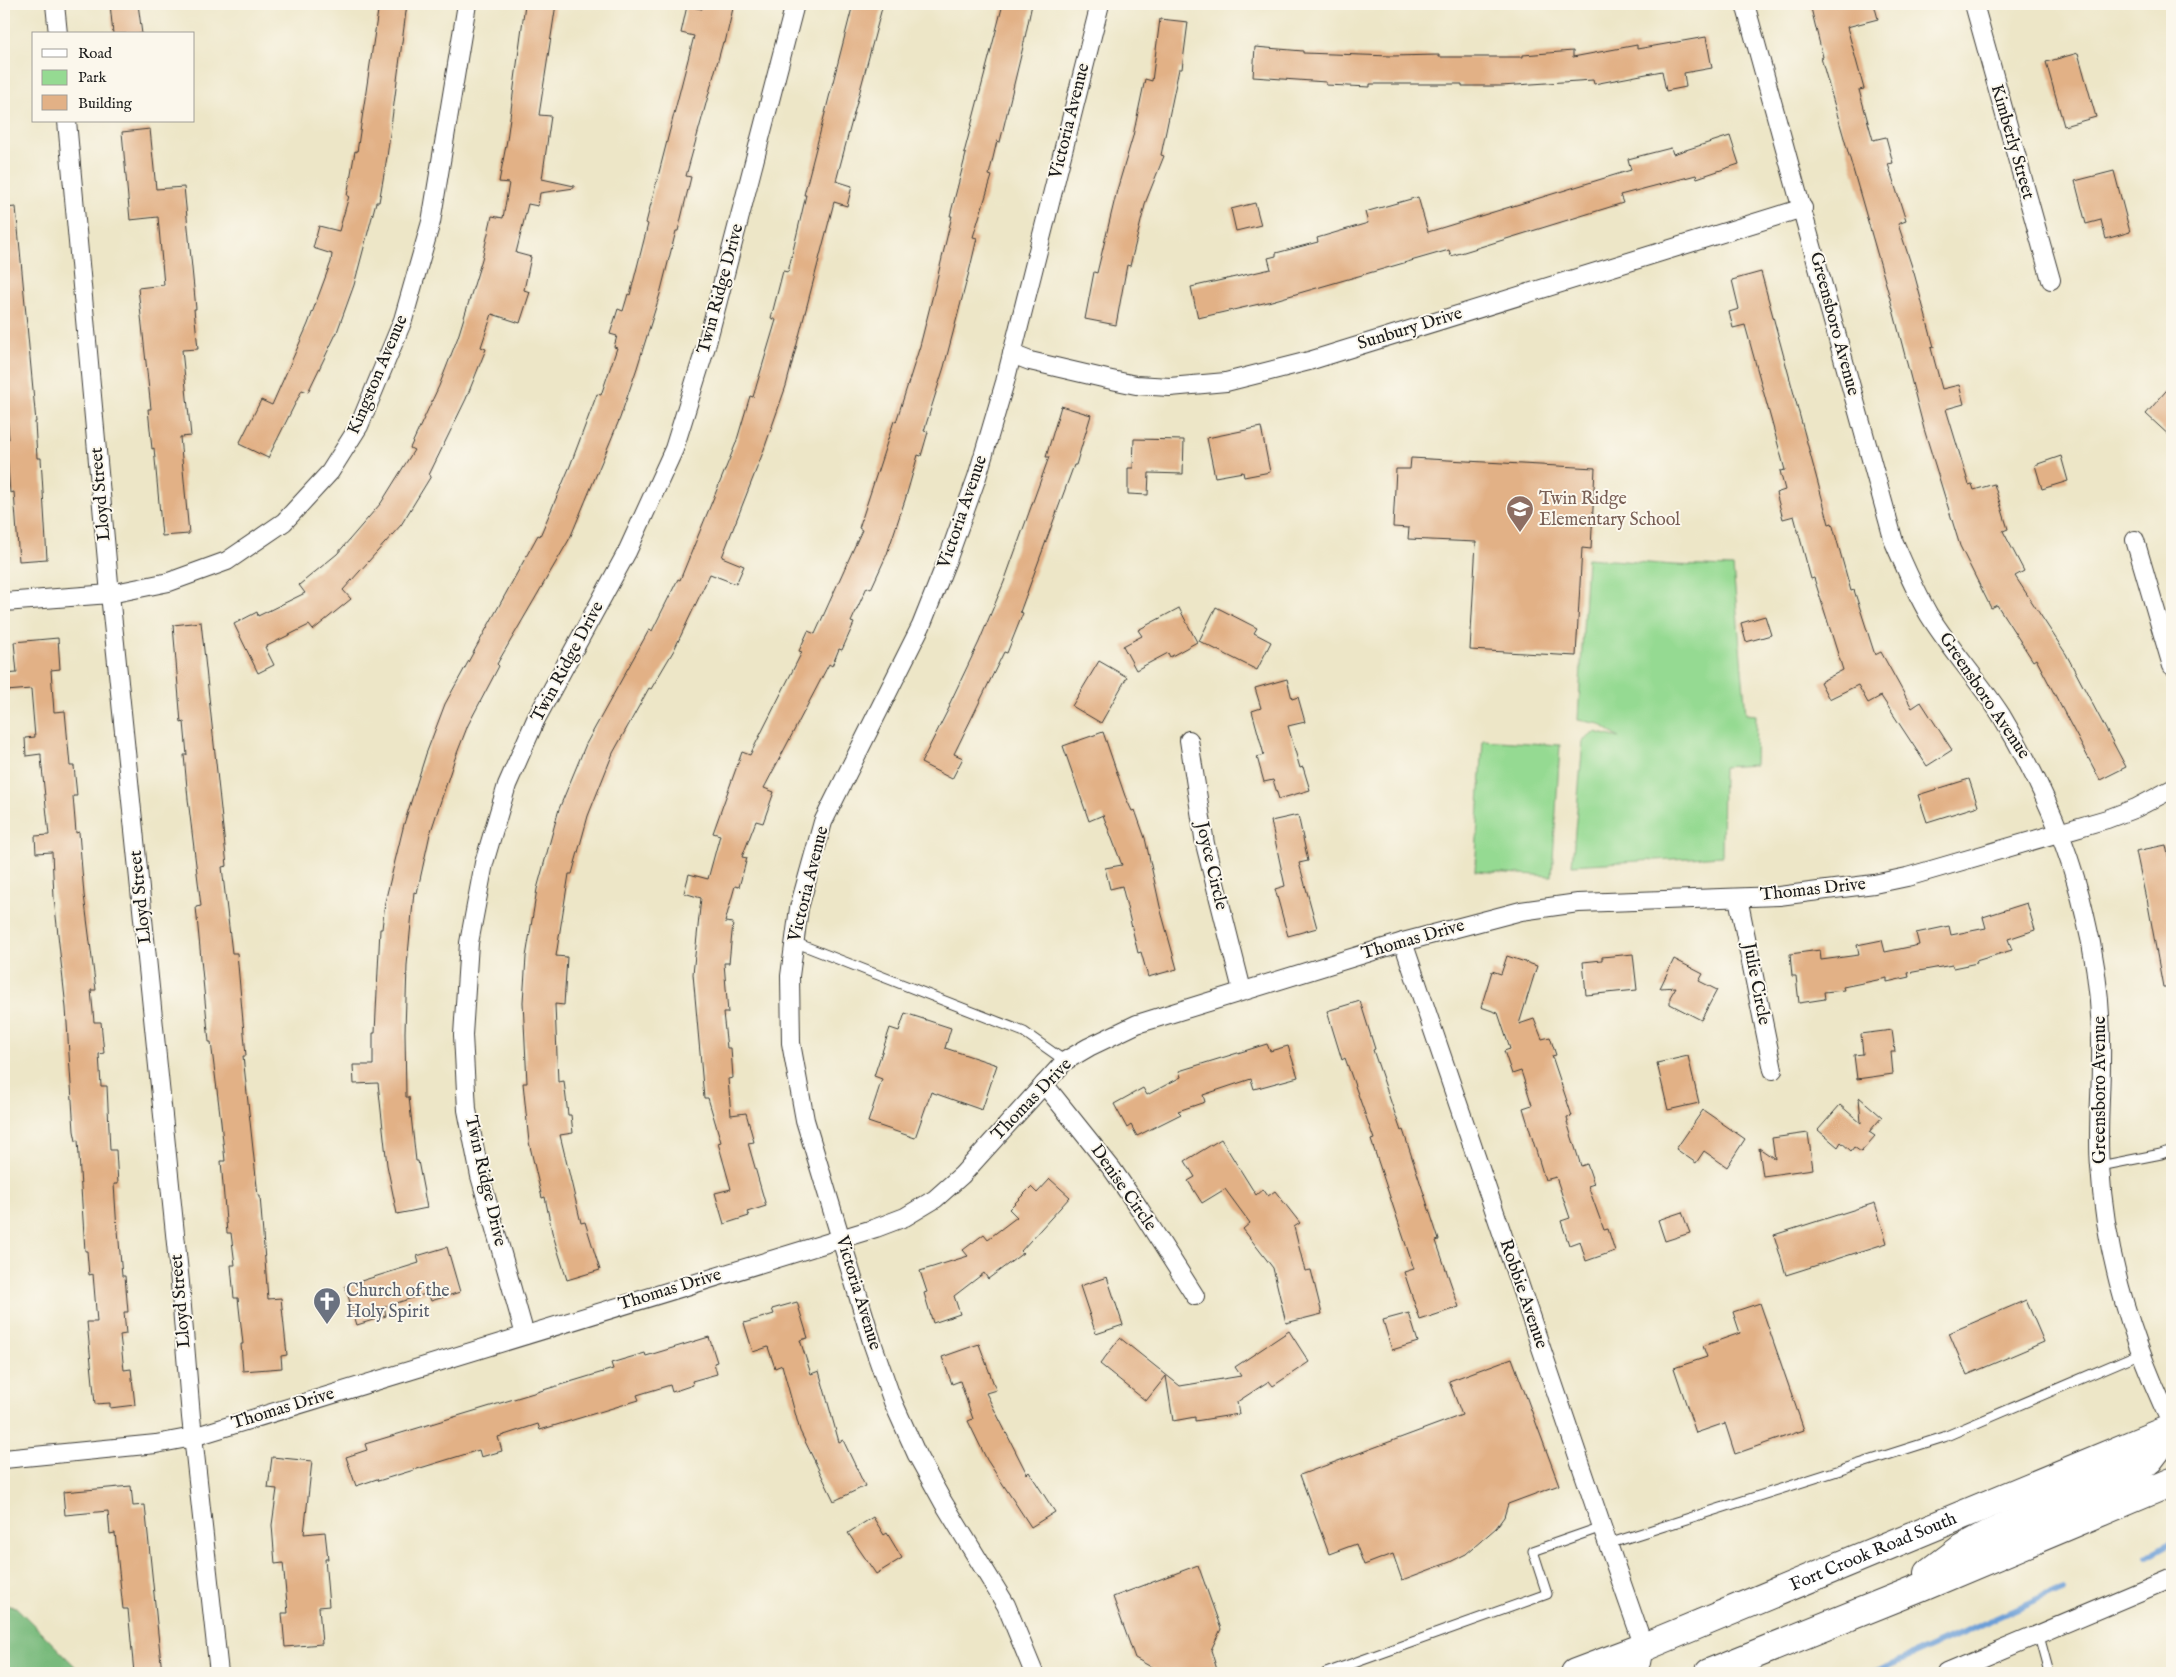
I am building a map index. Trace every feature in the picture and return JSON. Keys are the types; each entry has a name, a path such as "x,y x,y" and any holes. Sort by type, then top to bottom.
{"main road":[{"path":"1895,1598 1962,1549 1989,1534 2138,1469 2149,1460 2172,1428"},
{"name":"Fort Crook Road South","path":"1575,1673 1644,1647 2172,1428"},
{"path":"1709,1673 1895,1598 2172,1482"}],"street":[{"path":"55,4 58,32"},
{"name":"Kingston Avenue","path":"4,602 110,594 169,582 227,562 284,522 330,472 359,426 403,320 431,222 467,4"},
{"name":"Twin Ridge Drive","path":"526,1335 480,1176 467,1110 463,1036 468,952 484,863 507,786 536,719 627,552 674,449 707,343 795,4"},
{"name":"Victoria Avenue","path":"1034,1673 1006,1605 943,1502 917,1455 901,1420 873,1345 805,1120 796,1081 791,1043 790,1010 794,942 799,908 823,822 920,626 945,566 977,476 1012,354 1100,4"},
{"name":"Greensboro Avenue","path":"1745,4 1894,542 1909,579 1930,616 2000,714 2028,763 2060,832 2085,915 2094,960 2100,1012 2100,1166 2107,1234 2117,1277 2141,1353 2172,1428"},
{"name":"Kimberly Street","path":"1974,4 2051,280"},
{"name":"Lloyd Street","path":"67,122 110,594 180,1283 193,1437 219,1673"},
{"name":"Sunbury Drive","path":"1012,354 1030,361 1136,385 1170,387 1226,382 1309,360 1802,208"},
{"path":"2135,540 2172,666"},
{"name":"Joyce Circle","path":"1189,740 1205,844 1242,990"},
{"name":"Thomas Drive","path":"4,1459 156,1444 193,1437 905,1217 935,1199 962,1175 1065,1061 1089,1047 1138,1024 1242,990 1403,942 1521,911 1578,902 1779,896 1874,884 1907,877 2107,819 2136,808 2172,789"},
{"name":"Julie Circle","path":"1738,898 1773,1070"},
{"name":"Robbie Avenue","path":"1403,942 1644,1647"},
{"name":"Denise Circle","path":"1044,1084 1112,1169 1195,1296"},
{"path":"1947,1673 2039,1636 2172,1578"},
{"path":"1630,1673 1641,1663 1644,1647"}],"lane":[{"path":"794,942 1024,1032 1065,1061"},
{"path":"2100,1166 2172,1150"},
{"path":"1608,1544 1944,1437 2141,1353"},
{"path":"1326,1673 1547,1594 1533,1551 1602,1527"},
{"path":"2039,1636 2049,1673"}],"green space":[{"path":"1587,558 1673,565 1733,567 1746,714 1756,715 1755,765 1723,767 1722,856 1572,865 1583,741 1595,732 1619,738 1600,724 1578,720"},
{"path":"1483,740 1560,745 1552,876 1475,871"},
{"path":"4,1605 16,1607 82,1673 4,1673"}],"building":[{"path":"110,4 138,4 142,32 113,32"},
{"path":"379,4 407,4 387,157 379,202 376,202 354,285 337,332 308,392 302,390 268,458 239,444 261,400 272,405 308,324 331,262 332,254 313,248 319,226 339,231 349,196 347,196 355,151 357,152"},
{"path":"525,4 556,4 539,115 551,116 542,179 574,186 574,188 540,193 538,206 528,204 516,253 531,257 524,290 530,292 520,323 492,314 481,347 486,349 466,399 429,475 431,476 401,525 343,590 351,599 313,630 309,625 265,647 274,665 258,673 234,624 257,612 258,616 305,593 299,585 337,554 381,503 414,450 410,448 439,386 458,337 482,259 492,216 503,218 509,183 499,182 507,140"},
{"path":"703,4 734,4 725,43 723,42 686,176 691,177 678,231 676,231 660,294 637,368 620,418 570,538 497,664 499,666 468,725 430,834 417,893 414,892 407,965 406,1097 409,1097 416,1161 418,1161 427,1208 397,1214 387,1165 378,1083 354,1084 353,1065 373,1065 373,1033 375,1033 380,929 382,929 385,902 404,824 426,754 445,704 538,535 540,536 570,466 597,394 601,395 617,348 614,347 617,336 610,334 618,309 623,311 628,294 630,295 648,224 646,223 694,36 681,33 687,6 702,9"},
{"path":"853,4 883,4 836,181 852,186 847,206 834,202 786,386 762,455 722,557 744,566 736,584 710,574 674,650 651,689 649,688 613,753 588,816 572,874 569,874 556,956 567,957 564,1005 555,1004 558,1082 564,1081 568,1115 571,1115 573,1133 560,1135 581,1223 585,1222 600,1270 567,1280 552,1232 545,1197 542,1198 529,1142 523,1083 527,1083 523,1002 526,957 537,889 559,809 586,744 649,630 652,631 678,579 680,580 736,443 750,396 753,397 776,320 771,318 783,271 788,272 806,195 804,195"},
{"path":"1003,4 1032,4 1000,142 997,141 989,175 992,176 973,237 977,238 970,268 944,367 924,431 928,432 921,456 918,455 887,554 871,589 867,587 851,622 854,623 842,650 839,649 832,666 829,664 764,788 774,792 763,823 756,821 742,857 747,858 739,887 735,886 725,922 733,923 729,963 724,963 728,1013 723,1013 727,1048 731,1048 733,1078 728,1079 731,1115 746,1113 754,1142 748,1143 766,1206 747,1212 749,1216 724,1224 715,1193 731,1189 718,1143 721,1142 708,1098 704,1098 693,974 701,898 684,893 689,874 708,879 720,835 713,833 742,752 750,755 802,652 799,651 808,631 815,634 862,530 859,528 920,346 952,216 950,216 966,154 964,153"},
{"path":"1810,4 1874,4 1878,19 1847,27 1864,89 1859,90 1873,140 1886,137 1893,163 1888,164 1906,221 1898,224 1914,273 1934,347 1931,348 1942,389 1959,385 1964,404 1946,409 1969,485 1972,484 1974,490 1994,484 2008,529 2003,531 2024,571 2015,576 2066,654 2126,767 2100,780 2036,659 2033,661 1997,605 1991,608 1960,546 1924,429 1890,298 1821,58 1823,57"},
{"path":"1160,19 1188,22 1182,69 1179,69 1161,155 1164,156 1146,201 1130,266 1127,265 1116,325 1085,319 1094,272 1097,273 1117,190 1133,136 1145,79 1152,81"},
{"path":"1706,37 1712,68 1684,73 1686,87 1666,91 1662,71 1594,84 1593,80 1501,86 1370,84 1370,87 1326,85 1326,82 1253,77 1255,47 1303,51 1303,53 1391,56 1439,55 1439,57 1523,57 1523,55 1573,51 1573,57 1637,45 1637,49"},
{"path":"2078,53 2096,117 2064,126 2046,62"},
{"path":"150,129 156,189 184,187 198,349 182,350 191,436 180,437 189,534 162,536 154,448 152,449 148,409 151,409 138,288 164,285 158,217 130,220 122,132"},
{"path":"1730,136 1739,164 1697,178 1696,175 1620,195 1623,203 1451,256 1449,250 1268,302 1198,318 1191,287 1271,269 1268,258 1276,256 1276,253 1318,242 1317,238 1368,223 1365,212 1418,197 1428,232 1631,170 1628,159 1671,148 1673,154"},
{"path":"2114,171 2130,232 2106,239 2101,220 2086,224 2075,181"},
{"path":"1255,203 1261,225 1236,231 1231,209"},
{"path":"16,207 36,422 37,458 41,458 47,559 19,561 14,492 10,493 6,439 9,439 4,380 4,208"},
{"path":"1761,272 1829,524 1832,523 1851,591 1854,590 1875,655 1881,652 1912,708 1921,702 1952,750 1927,766 1881,696 1868,703 1858,685 1829,699 1820,682 1843,670 1814,578 1811,579 1794,516 1783,519 1776,493 1785,490 1780,471 1785,470 1745,325 1733,328 1729,312 1739,309 1732,280"},
{"path":"2172,384 2172,438 2146,414"},
{"path":"1061,406 1091,415 1076,465 1074,465 1020,612 1023,613 1007,653 1004,652 954,754 963,758 952,779 921,763 950,706 1004,582 1049,457 1046,457"},
{"path":"1261,427 1270,472 1244,477 1243,472 1215,477 1207,438"},
{"path":"1134,439 1184,440 1183,474 1149,473 1148,495 1128,494 1128,468 1133,468"},
{"path":"2061,456 2068,481 2042,489 2035,465"},
{"path":"1411,458 1595,468 1591,549 1582,548 1576,656 1470,650 1476,542 1408,539 1409,528 1393,527 1396,469 1410,469"},
{"path":"1216,607 1257,628 1254,633 1271,642 1257,670 1199,641"},
{"path":"1179,608 1197,642 1170,657 1168,653 1136,670 1123,646 1142,636 1138,630"},
{"path":"1765,616 1771,635 1746,642 1741,623"},
{"path":"201,622 227,866 222,867 232,953 237,953 246,1056 243,1056 258,1196 260,1196 268,1299 281,1298 287,1355 281,1356 282,1368 243,1371 241,1344 243,1344 238,1298 234,1298 231,1265 235,1265 231,1233 227,1233 221,1161 225,1161 211,1042 209,1042 196,907 201,906 188,799 184,755 187,755 184,722 181,723 173,625"},
{"path":"58,638 60,669 51,670 54,712 65,711 70,766 74,766 77,796 73,796 76,833 79,832 84,895 96,990 91,990 94,1022 101,1022 104,1053 99,1054 101,1086 107,1086 110,1150 116,1150 118,1184 114,1184 117,1230 122,1276 125,1276 128,1312 124,1312 126,1334 120,1335 124,1370 131,1369 135,1405 110,1408 110,1403 95,1404 87,1322 97,1322 93,1274 89,1275 87,1251 85,1251 78,1140 76,1141 74,1131 66,1008 54,898 52,852 36,853 35,836 49,835 41,754 26,756 25,738 35,737 31,689 6,691 5,674 17,673 14,642"},
{"path":"1099,661 1127,677 1101,723 1072,706"},
{"path":"1287,679 1292,699 1298,697 1305,722 1288,726 1300,768 1303,767 1310,790 1279,799 1273,780 1264,782 1257,757 1264,755 1252,711 1261,708 1255,688"},
{"path":"1103,732 1125,796 1132,811 1135,810 1145,838 1161,911 1177,969 1148,977 1141,952 1138,953 1122,886 1110,889 1105,868 1122,865 1103,815 1089,821 1063,746"},
{"path":"1969,779 1978,806 1927,822 1918,795"},
{"path":"1298,815 1308,861 1299,863 1317,928 1288,936 1275,889 1285,886 1271,821"},
{"path":"2166,845 2172,875 2172,987 2163,987 2136,851"},
{"path":"2027,903 2035,930 2008,939 2012,950 1976,961 1977,963 1953,968 1952,965 1908,973 1909,977 1887,982 1887,978 1843,987 1844,990 1824,992 1825,999 1799,1003 1796,976 1792,976 1790,954 1820,950 1821,960 1859,955 1857,945 1882,940 1885,952 1919,945 1916,933 1949,926 1951,935 1986,928 1983,917"},
{"path":"1633,954 1637,990 1586,995 1583,962 1602,960 1602,957"},
{"path":"1507,956 1537,966 1519,1024 1534,1019 1542,1039 1550,1037 1556,1055 1552,1056 1572,1116 1567,1117 1567,1122 1581,1166 1587,1164 1594,1184 1588,1186 1604,1230 1608,1229 1615,1251 1586,1261 1580,1241 1569,1245 1561,1221 1570,1218 1556,1177 1545,1180 1523,1108 1532,1105 1521,1071 1512,1074 1504,1051 1510,1049 1498,1013 1481,1007 1492,971 1501,974"},
{"path":"1674,959 1703,974 1699,981 1717,990 1701,1020 1670,1004 1670,997 1676,987 1660,988"},
{"path":"1360,1001 1375,1049 1373,1050 1401,1131 1403,1130 1439,1240 1436,1241 1459,1307 1420,1320 1404,1272 1414,1269 1371,1140 1374,1139 1345,1058 1342,1060 1327,1011"},
{"path":"905,1013 951,1028 945,1048 997,1065 982,1110 931,1092 915,1138 868,1122 882,1079 874,1076 890,1028 899,1031"},
{"path":"1892,1030 1895,1052 1891,1052 1893,1074 1857,1079 1854,1055 1863,1054 1861,1034"},
{"path":"1267,1044 1270,1051 1288,1046 1298,1077 1254,1089 1251,1079 1203,1095 1205,1102 1178,1111 1181,1114 1137,1136 1131,1125 1127,1128 1114,1104 1143,1088 1147,1095 1181,1077 1179,1071"},
{"path":"1688,1056 1699,1103 1668,1110 1657,1063"},
{"path":"1859,1097 1882,1117 1869,1132 1875,1136 1861,1152 1854,1147 1851,1151 1841,1142 1838,1147 1818,1130 1840,1105 1861,1123"},
{"path":"1703,1110 1745,1139 1727,1167 1704,1151 1696,1163 1676,1149"},
{"path":"1808,1133 1813,1169 1763,1176 1759,1148 1775,1159 1772,1138"},
{"path":"1221,1139 1256,1195 1263,1189 1268,1196 1275,1191 1300,1223 1294,1227 1305,1271 1311,1270 1322,1314 1286,1323 1273,1268 1243,1229 1250,1223 1225,1189 1202,1203 1188,1181 1195,1177 1185,1161"},
{"path":"1050,1179 1070,1197 1021,1251 1023,1253 988,1279 984,1273 954,1296 960,1314 933,1323 924,1293 927,1292 920,1271 968,1256 963,1250 984,1234 988,1239 1017,1217 1009,1209 1031,1187 1037,1193"},
{"path":"1875,1203 1887,1243 1786,1275 1774,1235"},
{"path":"1682,1212 1690,1233 1665,1241 1658,1220"},
{"path":"447,1247 460,1292 431,1301 428,1293 384,1307 386,1316 357,1325 345,1286 419,1263 417,1256"},
{"path":"1107,1277 1123,1325 1096,1334 1080,1286"},
{"path":"2026,1300 2044,1342 1967,1375 1949,1333"},
{"path":"797,1302 808,1338 800,1340 811,1374 819,1371 839,1442 843,1440 865,1486 834,1501 800,1431 782,1365 775,1368 768,1347 753,1352 744,1323 774,1314 772,1309"},
{"path":"1760,1303 1804,1430 1735,1454 1725,1423 1696,1433 1674,1368 1707,1357 1703,1346 1740,1333 1733,1312"},
{"path":"1409,1313 1418,1342 1392,1350 1383,1320"},
{"path":"1289,1331 1309,1362 1273,1386 1269,1381 1237,1402 1239,1414 1195,1421 1195,1417 1173,1421 1166,1376 1146,1401 1100,1364 1120,1338 1180,1386 1241,1376 1235,1367"},
{"path":"709,1337 717,1362 714,1363 717,1374 692,1381 693,1385 672,1392 670,1385 637,1395 639,1400 540,1430 538,1424 498,1437 502,1451 481,1457 479,1450 356,1486 346,1457 367,1450 365,1444 613,1369 611,1363 645,1353 646,1356"},
{"path":"979,1344 996,1390 986,1393 1027,1474 1029,1472 1055,1512 1031,1527 987,1460 968,1421 973,1419 960,1381 952,1384 942,1357"},
{"path":"1512,1358 1559,1485 1508,1504 1504,1517 1496,1528 1466,1554 1402,1580 1393,1554 1364,1565 1356,1544 1329,1554 1300,1475 1462,1415 1449,1381"},
{"path":"272,1457 312,1461 304,1534 325,1532 328,1559 325,1559 329,1606 319,1607 322,1644 285,1647 282,1613 288,1613 283,1563 275,1564 272,1525 277,1489 268,1488"},
{"path":"131,1486 133,1506 145,1505 162,1673 134,1673 128,1609 123,1609 115,1533 110,1534 108,1511 65,1515 63,1492"},
{"path":"873,1517 884,1535 887,1533 902,1558 876,1574 848,1533"},
{"path":"1198,1565 1221,1629 1211,1650 1218,1673 1162,1673 1135,1658 1113,1597"}],"waterway":[{"path":"2147,1556 2172,1542"},
{"path":"1872,1673 2062,1589"}],"place":[{"name":"Twin Ridge Elementary School","path":"1520,533"},
{"name":"Church of the Holy Spirit","path":"327,1325"}]}
